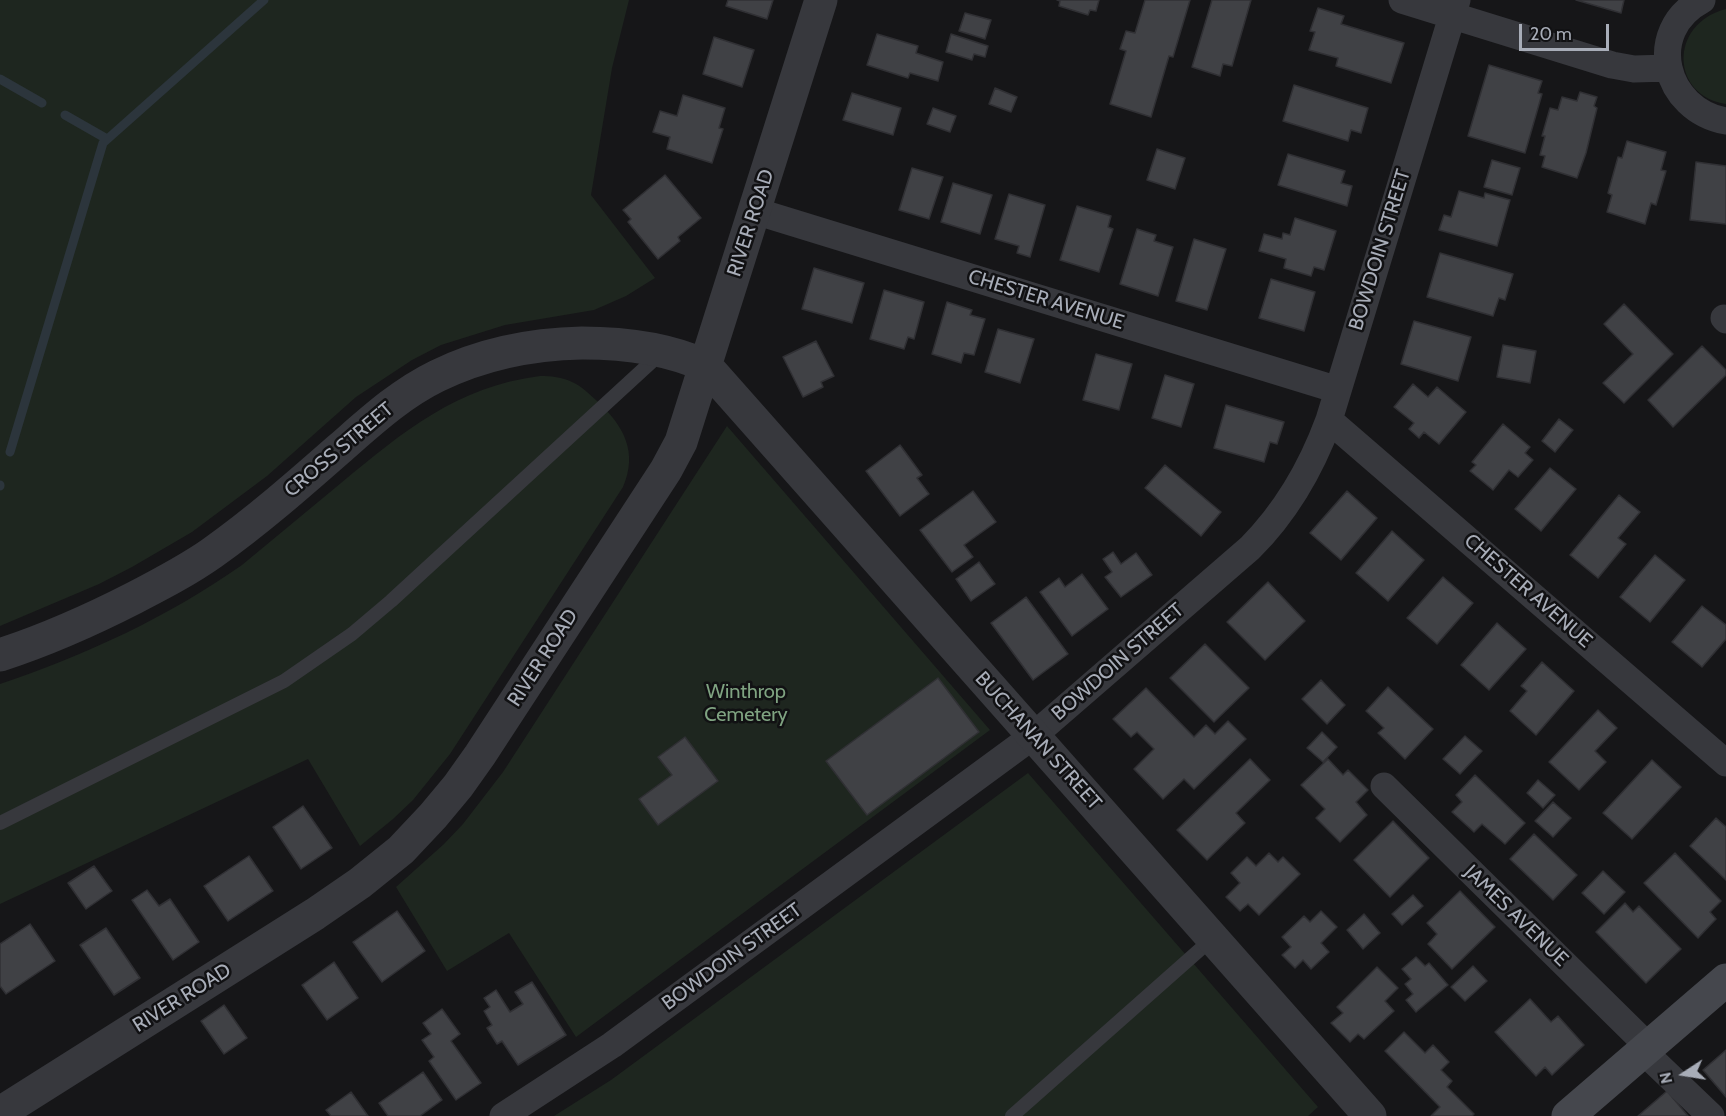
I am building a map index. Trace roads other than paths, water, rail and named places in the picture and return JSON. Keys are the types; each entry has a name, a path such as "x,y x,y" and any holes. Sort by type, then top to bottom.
{"main road":[{"path":"1568,1116 1726,980"}],"street":[{"name":"RIVER ROAD","path":"0,1113 339,898 394,856 425,825 458,786 666,470 687,428 821,0"},
{"path":"1402,0 1454,8 1623,68 1669,68"},
{"path":"1702,0 1682,15 1672,31 1668,49 1669,68 1675,87 1692,107 1711,117 1726,121"},
{"name":"BOWDOIN STREET","path":"503,1116 612,1045 1033,736 1261,537 1284,510 1300,484 1329,420 1454,8"},
{"name":"CHESTER AVENUE","path":"755,211 1338,390"},
{"name":"CROSS STREET","path":"0,655 74,627 187,569 256,520 399,400 436,377 476,360 513,350 547,345 599,343 678,354 706,366"},
{"name":"BUCHANAN STREET","path":"706,366 1370,1116"},
{"name":"CHESTER AVENUE","path":"1329,420 1726,763"},
{"name":"JAMES AVENUE","path":"1384,786 1711,1116"}],"lane":[{"path":"0,823 284,681 318,659 391,601 664,351"},
{"path":"1012,1116 1212,938"}],"waterway":[{"path":"10,452 103,143 264,0"},
{"path":"0,79 42,103"},
{"path":"65,115 107,139"}],"park label":[{"name":"Winthrop Cemetery","path":"746,704"}]}
